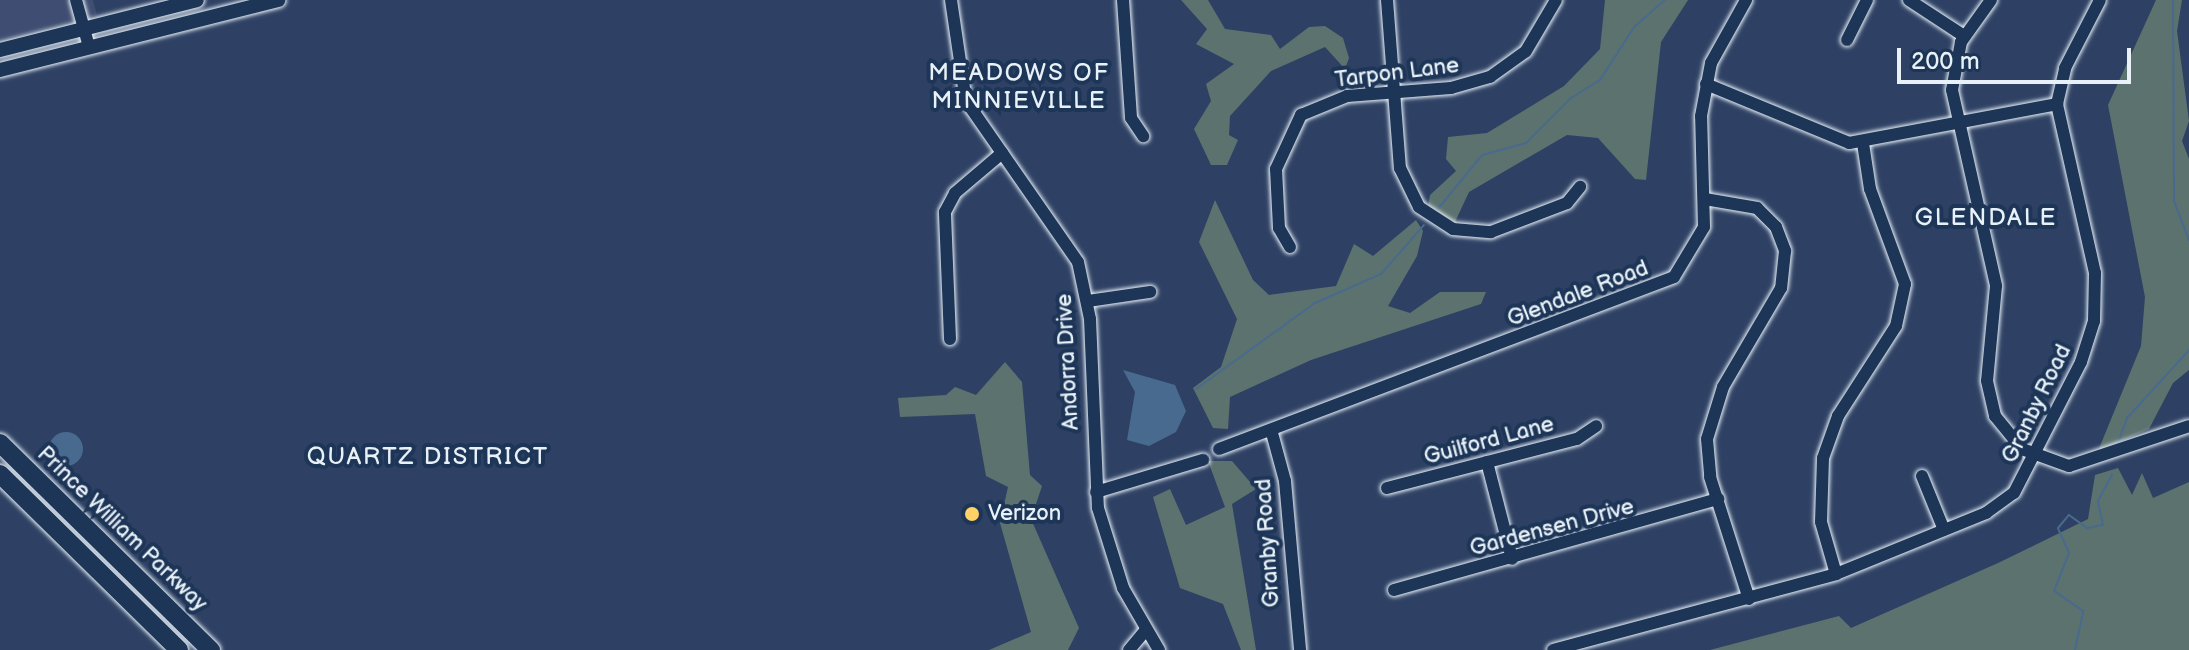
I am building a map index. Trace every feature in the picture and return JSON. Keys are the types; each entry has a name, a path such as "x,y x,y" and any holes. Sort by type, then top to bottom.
{"highway":[{"name":"Prince William Parkway","path":"0,443 211,650"},
{"name":"Prince William Parkway","path":"0,474 179,650"}],"main road":[{"path":"0,50 197,0"},
{"path":"0,70 278,0"}],"street":[{"path":"76,0 89,47"},
{"name":"Andorra Drive","path":"951,0 961,88 1002,153 1065,235 1088,301 1096,492 1111,556 1146,630 1159,650"},
{"path":"1123,0 1131,118 1143,136"},
{"path":"1387,0 1405,187 1439,223 1496,231 1567,203 1580,187"},
{"name":"Tarpon Lane","path":"1290,247 1279,228 1276,178 1287,133 1321,103 1466,85 1504,69 1534,42 1556,0"},
{"name":"Glendale Road","path":"1219,449 1272,433 1665,282 1696,249 1705,199 1706,84 1722,36 1746,0"},
{"path":"1847,40 1867,0"},
{"path":"1909,0 1964,36"},
{"path":"1991,0 1964,36 1952,77 1959,122 1996,286 1991,404 2007,435 2036,457 2093,463 2189,426"},
{"name":"Granby Road","path":"1553,650 1836,574 2006,501 2036,457 2087,349 2096,301 2057,104 2065,68 2100,0"},
{"path":"1706,84 1744,95 1823,138 1863,143 2057,104"},
{"path":"1836,574 1821,522 1823,458 1842,409 1896,326 1905,284 1870,189 1863,143"},
{"path":"950,339 945,212 955,193 1002,153"},
{"path":"1705,199 1761,212 1779,232 1786,262 1780,292 1711,419 1707,457 1749,599"},
{"path":"1088,301 1150,292"},
{"name":"Guilford Lane","path":"1387,488 1577,439 1596,426"},
{"name":"Granby Road","path":"1272,433 1285,481 1300,650"},
{"path":"1096,492 1203,460"},
{"path":"1487,462 1512,559"},
{"path":"1922,476 1944,530"},
{"name":"Gardensen Drive","path":"1394,590 1718,499"},
{"path":"1129,650 1146,630"}],"shaded area":[{"path":"0,0 93,0 97,15 0,40"},
{"path":"1123,370 1175,385 1186,411 1176,432 1149,446 1127,440 1135,392"},
{"path":"66,432 78,437 83,449 78,461 66,466 54,461 49,449 54,437"}],"green space":[{"path":"1181,0 1208,0 1225,29 1271,35 1280,49 1309,27 1325,26 1343,38 1349,58 1345,69 1325,47 1271,71 1230,116 1229,135 1238,140 1227,165 1211,165 1194,129 1211,101 1206,84 1234,64 1196,44 1207,29"},
{"path":"1605,0 1688,0 1661,42 1646,180 1635,179 1598,138 1567,135 1469,192 1455,222 1428,207 1430,195 1456,171 1446,159 1448,137 1487,133 1564,86 1600,49"},
{"path":"2156,0 2182,0 2177,31 2189,121 2182,141 2189,159 2189,370 2173,383 2149,429 2098,451 2141,346 2145,297 2108,105"},
{"path":"1215,200 1253,280 1269,295 1336,286 1354,244 1373,256 1416,220 1423,231 1417,256 1388,306 1410,313 1440,292 1486,292 1481,304 1311,360 1230,397 1228,429 1213,428 1193,388 1221,367 1237,319 1199,242"},
{"path":"1005,362 1022,382 1030,475 1042,486 1031,519 1079,628 1068,650 989,650 1031,632 1000,523 1008,487 986,476 975,414 900,417 898,398 946,395 955,387 976,395"},
{"path":"1208,461 1232,461 1256,489 1232,504 1256,650 1241,650 1223,604 1180,588 1153,497 1170,489 1186,525 1225,507"},
{"path":"2118,468 2132,495 2142,473 2153,498 2189,482 2189,650 1710,650 1839,616 1851,628 1998,563 2088,519 2095,475"}],"waterway":[{"path":"1437,210 1482,155 1526,143 1571,98 1600,80 1634,27 1665,0"},
{"path":"2173,0 2174,201 2189,240"},
{"path":"1196,389 1315,303 1381,274 1424,225"},
{"path":"2119,440 2127,418 2189,350"},
{"path":"2075,650 2083,611 2054,591 2069,553 2058,528 2069,515 2087,528 2103,525 2098,501 2112,475"}],"place":[{"name":"Verizon","path":"972,514"}],"district":[{"name":"MEADOWS OF MINNIEVILLE","path":"1019,87"},
{"name":"GLENDALE","path":"1986,218"},
{"name":"QUARTZ DISTRICT","path":"428,457"}]}
